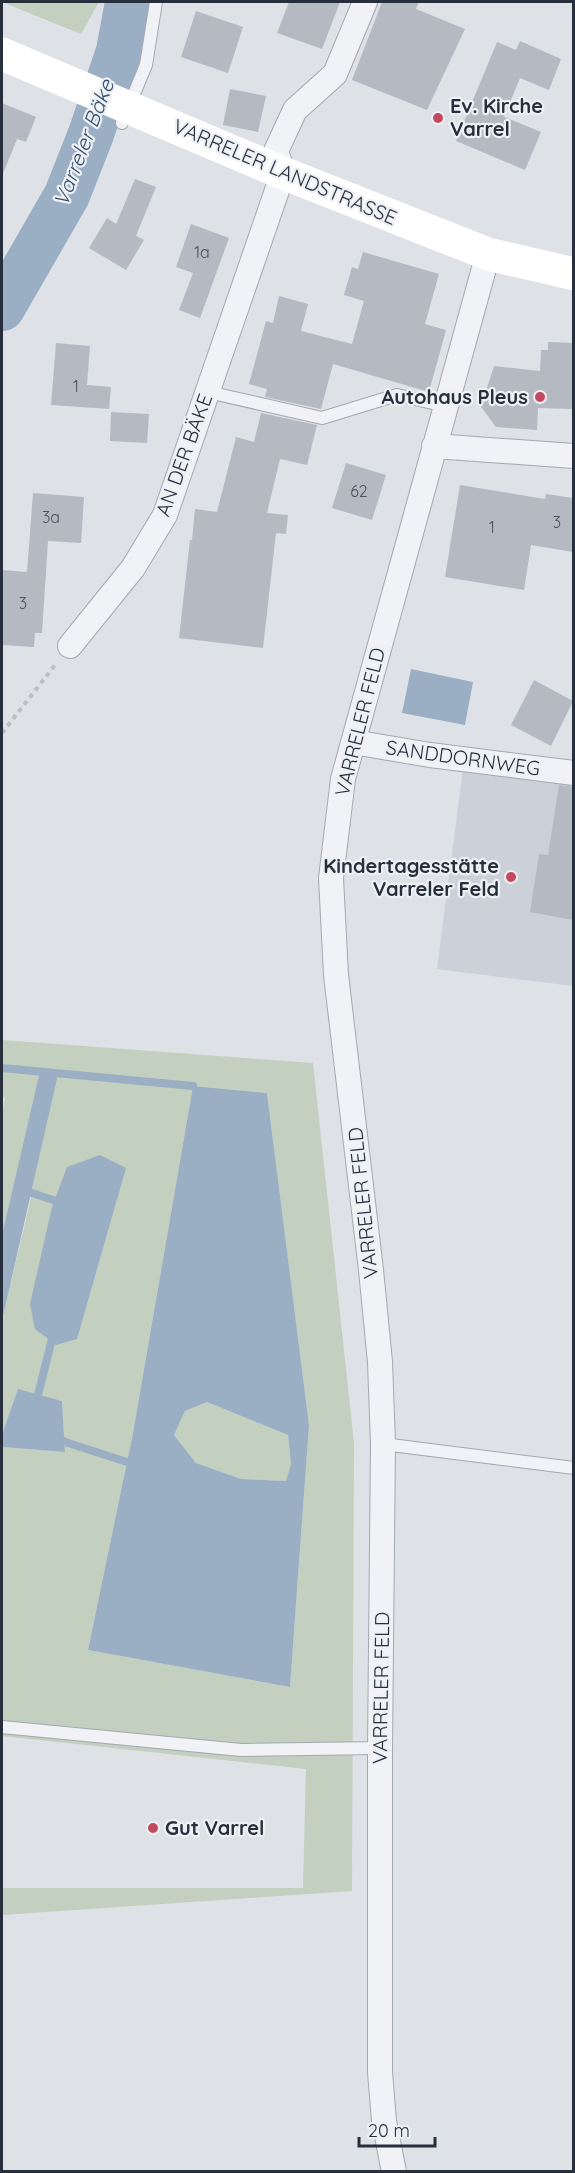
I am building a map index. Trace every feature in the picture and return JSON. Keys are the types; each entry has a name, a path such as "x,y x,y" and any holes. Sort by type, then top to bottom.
{"main road":[{"name":"VARRELER LANDSTRASSE","path":"2,54 85,88 125,115 283,173 488,254 573,274"}],"street":[{"path":"283,173 276,151 295,110 335,74 365,2"},
{"name":"AN DER BÄKE","path":"70,646 133,568 165,515 283,173"},
{"name":"VARRELER FELD","path":"394,2172 384,2121 380,2072 383,1444 380,1362 336,975 331,878 343,780 488,254"},
{"path":"435,446 573,456"},
{"name":"SANDDORNWEG","path":"353,742 430,755 573,772"}],"lane":[{"path":"125,115 146,65 156,2"},
{"path":"208,392 322,418 397,395 446,406"},
{"path":"383,1444 573,1468"},
{"path":"2,1727 241,1750 380,1748"}],"path":[{"path":"2,733 70,646"}],"shaded area":[{"name":"Kindertagesstätte Varreler Feld","path":"463,769 573,785 573,986 437,969"}],"green space":[{"path":"2,2 99,2 81,34"},
{"path":"2,1040 313,1063 354,1443 352,1891 2,1915 2,1888 303,1888 306,1769 2,1736 2,1447 65,1452 62,1401 19,1390 2,1435 2,1321 32,1193 40,1072 2,1235 2,1117 5,1098 2,1097","holes":["193,1086 267,1093 309,1425 290,1687 88,1650 133,1433"]},
{"path":"207,1402 288,1435 291,1464 286,1481 241,1479 196,1463 174,1435 185,1411"}],"water":[{"path":"411,669 473,682 465,725 402,713"},
{"path":"40,1071 58,1074 2,1321 2,1235"},
{"path":"193,1086 267,1093 309,1425 290,1687 88,1650 133,1433","holes":["207,1402 288,1435 291,1464 286,1481 241,1479 196,1463 174,1435 185,1411"]},
{"path":"100,1155 126,1168 77,1339 56,1345 35,1329 30,1304 52,1207 67,1167"},
{"path":"18,1389 62,1401 65,1452 2,1447 2,1435"}],"building":[{"path":"289,2 340,2 322,49 277,33"},
{"path":"382,2 419,2 416,9 465,29 427,110 352,80"},
{"path":"196,11 243,27 228,73 181,57"},
{"path":"520,41 561,59 549,90 520,78 504,117 541,132 525,170 456,141 497,42 516,50"},
{"path":"230,89 266,96 258,132 223,125"},
{"path":"2,103 36,117 26,142 17,139 2,176"},
{"path":"135,179 156,187 136,236 144,240 126,270 89,248 107,218 116,224"},
{"path":"191,224 229,238 200,318 179,310 193,273 176,267"},
{"path":"363,252 439,274 425,324 446,330 429,392 333,364 321,409 265,397 267,389 249,384 266,321 273,323 279,296 308,304 301,331 352,344 364,301 344,295 352,267 358,269"},
{"path":"548,342 573,343 573,409 538,408 537,430 496,427 481,407 494,366 540,371 541,350 548,350"},
{"path":"56,343 90,346 87,385 111,387 109,409 51,405"},
{"path":"111,412 149,414 147,443 110,441"},
{"path":"261,413 317,425 307,465 280,459 267,513 288,515 286,534 276,533 263,648 179,638 195,509 217,512 236,437 254,442"},
{"path":"346,463 386,475 372,520 332,508"},
{"path":"460,485 545,499 546,494 573,498 573,552 531,545 524,590 445,577"},
{"path":"33,493 84,497 81,543 48,541 42,633 35,633 34,647 2,645 2,570 27,572"},
{"path":"534,680 573,701 551,746 511,725"},
{"path":"559,785 573,787 573,920 530,912 539,854 548,855"}],"waterway":[{"name":"Varreler Bäke","path":"2,308 67,195 91,134 119,51 128,2"},
{"path":"2,1068 193,1086"},
{"path":"32,1193 62,1203"},
{"path":"38,1405 38,1395 53,1335"},
{"path":"57,1437 65,1442 127,1462"}],"place":[{"name":"Ev. Kirche Varrel","path":"438,118"},
{"name":"Autohaus Pleus","path":"540,397"},
{"name":"Kindertagesstätte Varreler Feld","path":"511,877"},
{"name":"Gut Varrel","path":"153,1828"}]}
